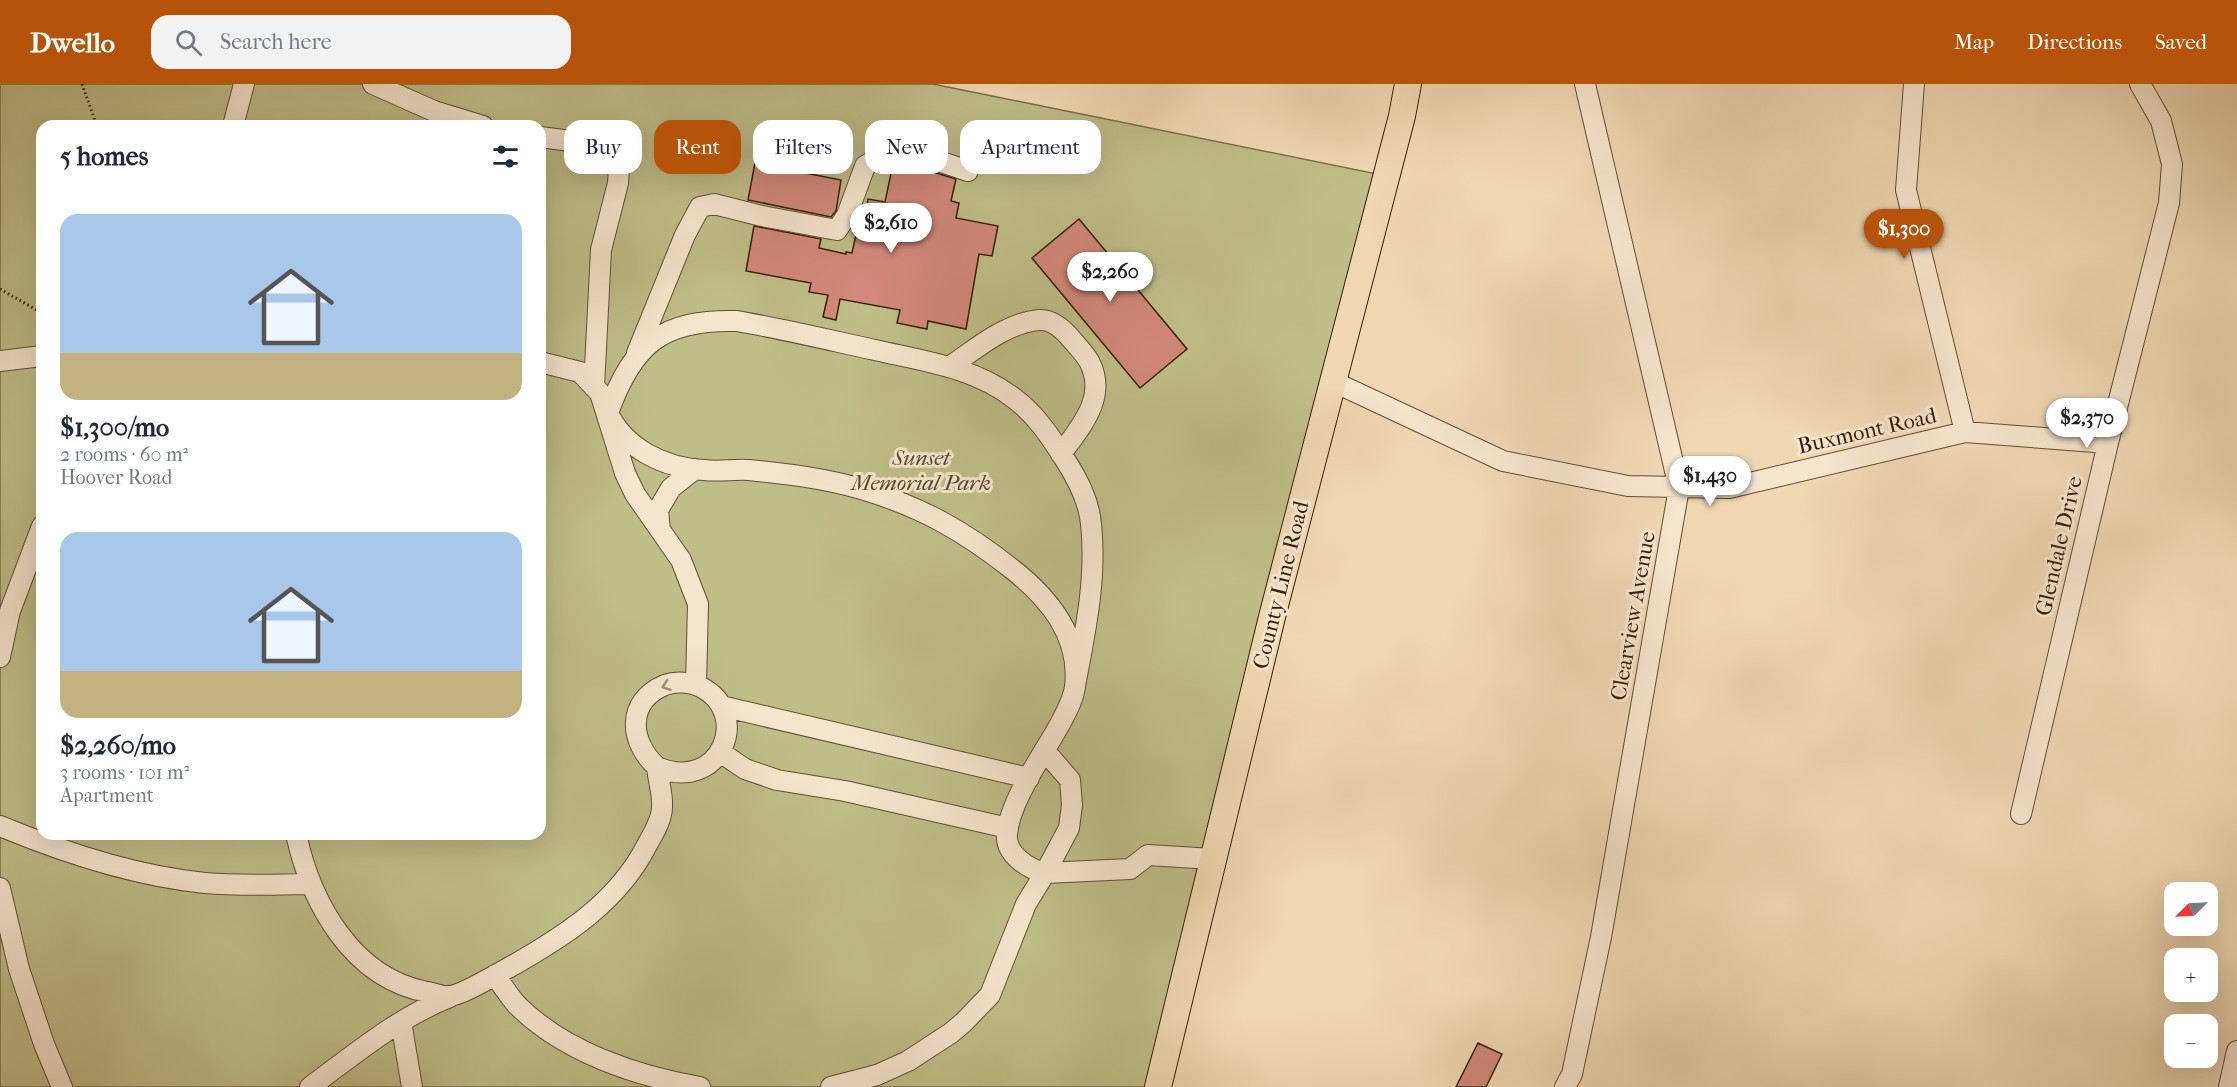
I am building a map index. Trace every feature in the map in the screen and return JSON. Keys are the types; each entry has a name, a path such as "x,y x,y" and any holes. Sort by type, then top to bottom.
{"main road":[{"name":"County Line Road","path":"1158,1087 1272,617 1402,116 1408,84"}],"street":[{"path":"235,120 244,84"},
{"path":"373,84 434,111 463,120"},
{"name":"Clearview Avenue","path":"1565,1087 1572,1074 1601,937 1679,488 1585,84"},
{"path":"1914,84 1906,190 1965,432"},
{"name":"Glendale Drive","path":"2021,814 2108,443 2169,203 2172,164 2161,121 2140,84"},
{"path":"546,138 602,145 616,157 619,167 618,183 601,250 598,281 597,390 625,473 639,501 681,560 698,604 696,685"},
{"path":"633,361 685,235 700,207 714,204 762,216 837,230 847,215 865,166 887,152 906,152 960,168"},
{"path":"608,413 620,380 633,361 652,342 682,325 707,320 737,321 777,328 927,360 991,384 1014,398 1035,417 1076,477 1086,499 1091,521 1092,542 1090,599 1070,706 1018,797 1006,835 1009,845 1025,866 1045,873 1130,869 1148,855 1213,859"},
{"path":"949,367 987,341 1020,323 1042,320 1062,328 1089,361 1097,382 1094,402 1085,421 1061,454"},
{"path":"0,361 36,357"},
{"path":"546,364 580,372 597,390 621,434 641,450 662,460 695,469 740,470 806,476 862,489 930,515 963,532 1029,582 1046,600 1060,620 1073,646 1075,686"},
{"name":"Buxmont Road","path":"1334,382 1503,461 1629,486 1729,488 1965,432 2108,443"},
{"path":"660,530 658,510 671,488 695,469"},
{"path":"0,657 10,611 36,542"},
{"path":"681,682 696,685 714,697 721,706 726,729 720,752 704,767 684,774 670,772 657,767 646,757 638,744 635,730 637,715 643,702 653,691 667,684 681,682"},
{"path":"721,706 1029,778"},
{"path":"831,1087 877,1075 908,1061 951,1033 990,995 1026,904 1069,828 1072,805 1070,780 1045,751"},
{"path":"720,752 745,769 777,780 845,791 1008,828"},
{"path":"310,1087 423,1007 495,975 579,924 602,906 639,862 660,819 662,807 657,767"},
{"path":"0,826 36,839"},
{"path":"39,840 102,863 148,874 243,885 311,884"},
{"path":"298,840 311,884 334,929 350,948 368,964 398,984 450,996"},
{"path":"0,888 19,969 44,1044 62,1087"},
{"path":"495,975 516,1004 571,1044 615,1065 668,1084 700,1087"},
{"path":"401,1022 412,1087"},
{"path":"2229,1087 2237,1051"}],"path":[{"path":"82,84 95,120"},
{"path":"0,289 36,310"}],"green space":[{"name":"Sunset Memorial Park","path":"0,84 933,84 1387,176 1161,1087 0,1087"}],"building":[{"path":"753,174 811,174 841,180 836,211 831,217 748,200"},
{"path":"891,174 939,174 956,179 951,201 959,203 956,218 998,226 992,256 979,254 966,329 928,321 927,329 897,323 900,310 840,299 836,320 823,317 828,295 809,292 811,283 746,271 754,226 821,239 819,248 846,254 846,252 852,253 858,226 863,225 868,199 885,202"},
{"path":"1079,219 1187,349 1140,388 1032,258"},
{"path":"1478,1043 1502,1054 1486,1087 1456,1087"}]}
